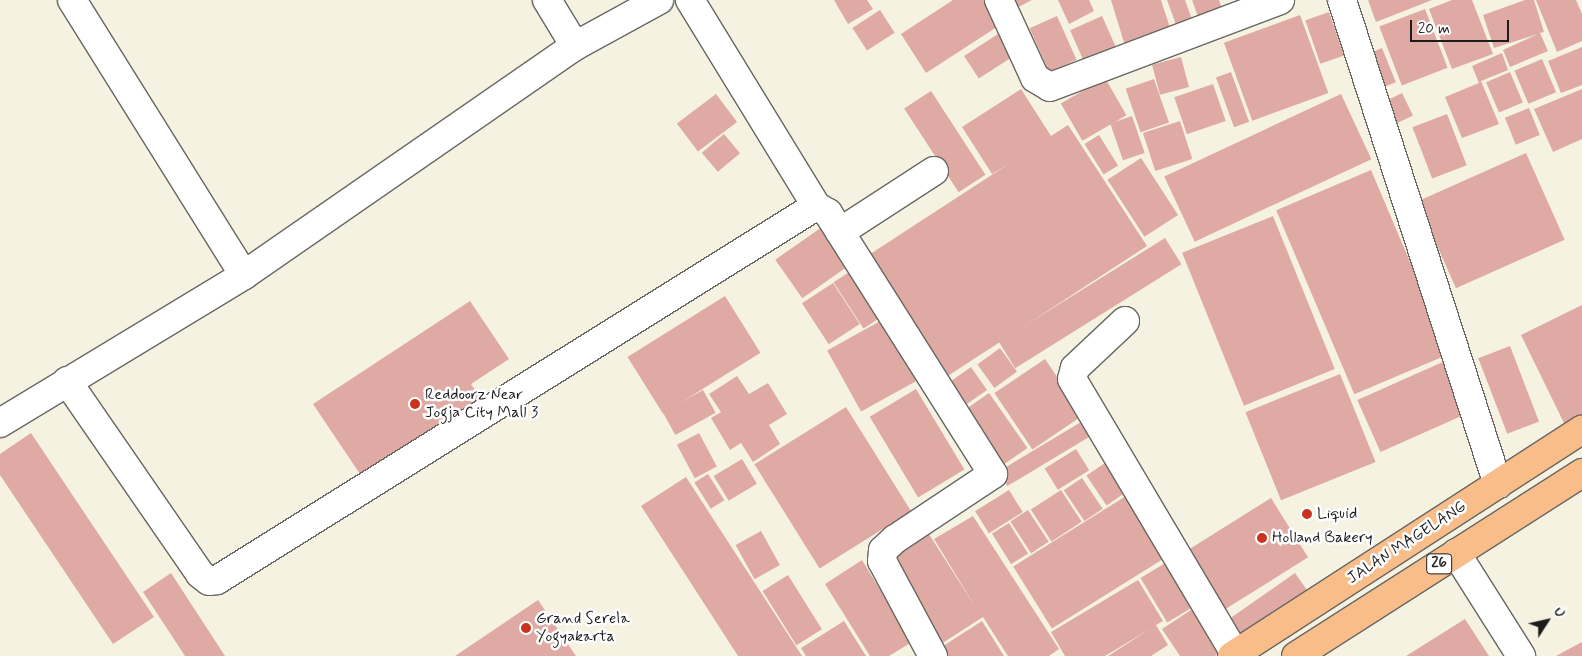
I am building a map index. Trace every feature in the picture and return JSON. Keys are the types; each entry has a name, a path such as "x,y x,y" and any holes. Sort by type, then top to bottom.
{"main road":[{"name":"JALAN MAGELANG","path":"1233,655 1582,430"},
{"name":"26","path":"1296,656 1582,473"}],"street":[{"path":"72,0 244,275"},
{"path":"546,0 575,46"},
{"path":"0,423 244,275 575,46 659,0"},
{"path":"690,0 816,206 828,213 993,474 894,539 883,550 882,562 933,656"},
{"path":"999,0 1035,78 1050,87 1280,0"},
{"path":"1342,0 1498,485"},
{"path":"840,232 934,171"},
{"path":"67,381 200,574 209,581 217,580 816,206"},
{"path":"1126,321 1074,368 1072,379 1233,655"},
{"path":"1456,553 1521,656"}],"building":[{"path":"834,0 867,0 873,9 848,24"},
{"path":"953,0 984,0 1000,25 926,73 901,34"},
{"path":"1003,0 1032,0 1009,12"},
{"path":"1058,0 1089,0 1094,11 1069,24"},
{"path":"1111,0 1161,0 1172,34 1126,49"},
{"path":"1167,0 1185,0 1194,25 1178,30"},
{"path":"1192,0 1219,0 1224,14 1200,22"},
{"path":"1368,0 1432,0 1376,22"},
{"path":"1452,0 1472,0 1493,54 1452,69 1429,9"},
{"path":"1525,0 1534,0 1544,32 1540,33 1548,51 1510,67 1503,50 1538,34 1494,48 1483,15"},
{"path":"1536,0 1576,0 1582,14 1582,41 1557,52"},
{"path":"1425,9 1448,68 1402,85 1379,27"},
{"path":"880,10 895,33 867,51 852,28"},
{"path":"1329,12 1344,55 1320,64 1305,20"},
{"path":"1300,15 1328,93 1252,121 1224,43"},
{"path":"1057,16 1077,60 1049,72 1030,28"},
{"path":"1102,16 1117,50 1085,64 1070,30"},
{"path":"1001,32 1016,55 979,79 964,56"},
{"path":"1582,47 1582,85 1561,93 1548,61"},
{"path":"1382,48 1396,82 1375,91 1362,56"},
{"path":"1502,53 1508,70 1481,81 1499,124 1462,138 1445,97 1479,83 1472,66"},
{"path":"1181,57 1189,87 1160,95 1152,65"},
{"path":"1542,59 1556,92 1528,104 1514,71"},
{"path":"1231,72 1249,122 1234,127 1216,77"},
{"path":"1510,72 1523,102 1499,113 1486,82"},
{"path":"1105,78 1126,115 1082,141 1061,104"},
{"path":"1154,79 1169,122 1141,132 1126,89"},
{"path":"1213,84 1226,121 1187,134 1174,97"},
{"path":"1021,89 1051,136 1068,125 1147,246 940,381 861,260 1010,163 992,174 962,127"},
{"path":"1582,89 1582,139 1553,152 1534,109"},
{"path":"931,91 985,175 959,192 904,108"},
{"path":"1402,93 1413,115 1393,125 1382,103"},
{"path":"716,94 737,122 698,151 677,123"},
{"path":"1341,94 1371,159 1195,242 1164,176"},
{"path":"1529,108 1540,135 1516,145 1505,118"},
{"path":"1447,114 1467,165 1432,179 1412,127"},
{"path":"1132,116 1145,153 1123,160 1110,123"},
{"path":"1180,121 1192,159 1155,171 1143,133"},
{"path":"724,134 740,153 718,172 702,153"},
{"path":"1099,135 1118,166 1104,175 1085,144"},
{"path":"1526,153 1565,240 1456,288 1417,201"},
{"path":"1141,158 1178,215 1144,237 1107,180"},
{"path":"1371,170 1449,354 1354,394 1276,210"},
{"path":"1273,216 1335,369 1244,406 1182,253"},
{"path":"822,227 849,266 802,298 775,260"},
{"path":"1165,238 1181,264 1015,368 999,342"},
{"path":"857,267 887,313 863,328 834,282"},
{"path":"833,283 860,324 829,344 802,303"},
{"path":"725,296 761,353 663,414 627,357"},
{"path":"470,301 509,359 471,384 483,402 364,480 313,404"},
{"path":"1582,305 1582,414 1564,423 1521,335"},
{"path":"891,315 925,376 861,412 827,350"},
{"path":"1510,346 1539,422 1507,434 1478,358"},
{"path":"1000,348 1017,371 994,388 977,364"},
{"path":"1045,359 1083,415 1032,449 994,393"},
{"path":"1445,361 1468,413 1380,452 1357,400"},
{"path":"971,367 987,390 966,405 950,382"},
{"path":"1340,374 1376,462 1281,500 1245,412"},
{"path":"737,376 749,394 768,383 787,414 769,425 780,444 753,462 741,443 730,450 711,418 721,412 709,394"},
{"path":"916,389 964,470 918,497 870,417"},
{"path":"703,390 716,413 675,435 663,412"},
{"path":"989,393 1027,448 997,469 959,414"},
{"path":"846,407 911,511 820,569 754,464"},
{"path":"1086,419 1095,434 1007,486 999,472"},
{"path":"31,433 154,617 113,644 0,475 0,454"},
{"path":"699,433 717,467 695,478 677,445"},
{"path":"1076,449 1089,470 1058,490 1045,469"},
{"path":"742,459 757,484 729,501 714,476"},
{"path":"1108,461 1128,491 1107,505 1086,476"},
{"path":"708,474 724,500 711,509 694,482"},
{"path":"686,477 802,656 738,656 641,506"},
{"path":"1082,478 1103,509 1084,521 1064,490"},
{"path":"1009,490 1023,512 989,533 975,511"},
{"path":"1061,490 1082,522 1052,541 1031,510"},
{"path":"1126,496 1165,558 1052,628 1013,566"},
{"path":"1271,498 1308,557 1219,613 1182,554"},
{"path":"1028,510 1049,542 1031,553 1010,521"},
{"path":"973,516 1059,649 1049,656 1008,656 983,617 938,646 884,561 927,531 976,608 934,539"},
{"path":"1009,523 1028,554 1011,564 992,534"},
{"path":"761,531 780,565 755,579 736,545"},
{"path":"862,560 912,642 889,656 870,656 825,584"},
{"path":"1167,562 1194,607 1167,623 1140,578"},
{"path":"171,573 225,656 185,656 143,592"},
{"path":"1295,573 1307,590 1239,638 1227,621"},
{"path":"788,575 822,629 796,645 763,591"},
{"path":"1138,580 1163,621 1156,625 1168,645 1151,656 1108,656 1150,629 1105,656 1065,656 1051,632"},
{"name":"Grand Serela Yogyakarta","path":"538,600 576,656 455,656"},
{"path":"1194,608 1222,652 1215,656 1180,656 1162,629"},
{"path":"1465,619 1489,656 1406,656"},
{"path":"844,621 866,656 806,656 801,648"},
{"path":"982,621 1004,656 945,656 940,648"},
{"path":"1582,642 1582,656 1556,656 1567,650"}],"place":[{"name":"Reddoorz Near Jogja City Mall 3","path":"415,404"},
{"name":"Liquid","path":"1307,514"},
{"name":"Holland Bakery","path":"1262,538"},
{"name":"Grand Serela Yogyakarta","path":"526,628"}]}
